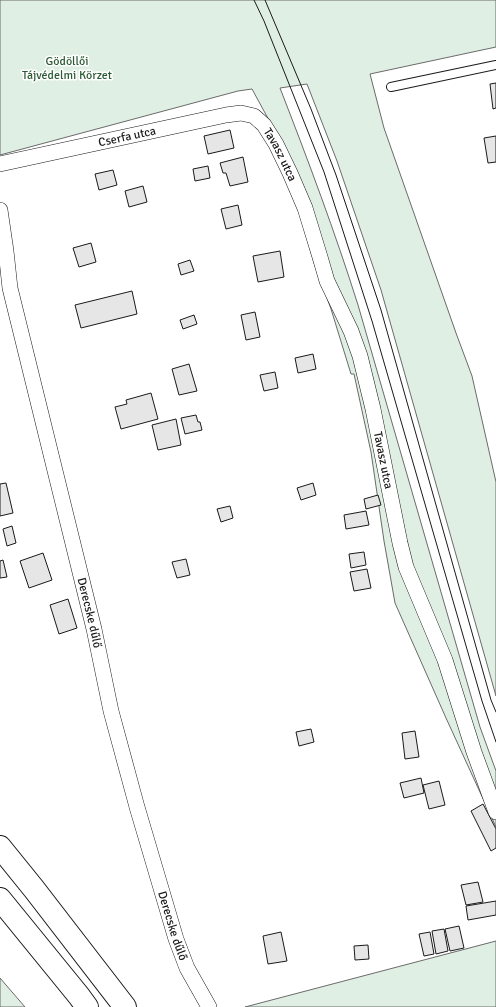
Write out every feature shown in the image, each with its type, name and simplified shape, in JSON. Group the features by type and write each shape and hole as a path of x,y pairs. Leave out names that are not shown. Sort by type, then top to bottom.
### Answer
{"highway":[{"path":"0,847 125,1007"},
{"path":"0,899 87,1007"}],"street":[{"name":"Cserfa utca","path":"0,164 226,115 241,113 254,116"},
{"name":"Tavasz utca","path":"254,116 264,125 276,144 290,172 305,208 327,281 351,331 360,356 373,409 406,567 445,660 474,752 496,812"},
{"name":"Derecske dűlő","path":"0,210 10,288 92,621 113,718 176,939 187,968 209,1007"}],"lane":[{"path":"391,87 496,65"}],"green space":[{"name":"Gödöllői Tájvédelmi Körzet","path":"0,0 496,0 496,47 370,74 384,128 472,376 496,482 496,696 381,290 337,161 307,84 280,88 321,196 358,305 480,727 496,771 496,827 395,603 371,452 354,374 351,374 331,309 314,263 277,135 252,89 238,91 0,155"},
{"path":"496,941 496,1007 245,1007"},
{"path":"0,978 25,1007 0,1007"}],"building":[{"path":"496,83 496,108 493,109 490,84"},
{"path":"230,130 234,148 208,154 204,136"},
{"path":"496,136 496,162 488,163 484,138"},
{"path":"243,157 248,182 230,186 226,173 223,173 220,163"},
{"path":"208,166 210,178 195,181 193,169"},
{"path":"113,170 117,185 99,190 95,174"},
{"path":"143,186 147,202 129,207 125,191"},
{"path":"238,205 242,225 226,229 221,209"},
{"path":"91,243 96,262 79,267 73,248"},
{"path":"280,251 284,277 258,282 253,256"},
{"path":"190,260 194,271 181,275 178,264"},
{"path":"132,291 137,314 81,328 75,305"},
{"path":"255,312 260,337 246,340 241,315"},
{"path":"194,315 197,324 183,329 180,320"},
{"path":"313,354 316,369 298,373 295,358"},
{"path":"189,364 197,391 179,395 172,369"},
{"path":"275,372 278,388 264,391 260,375"},
{"path":"151,393 158,419 121,429 115,407 127,404 126,400"},
{"path":"196,415 202,430 185,434 181,418"},
{"path":"176,419 181,445 158,450 152,425"},
{"path":"6,483 13,513 0,516 0,484"},
{"path":"313,483 316,495 301,500 297,488"},
{"path":"378,495 381,505 366,509 364,499"},
{"path":"230,506 233,518 221,522 217,509"},
{"path":"366,511 369,525 346,529 344,515"},
{"path":"12,526 16,543 7,546 3,529"},
{"path":"364,552 366,565 351,568 349,554"},
{"path":"43,553 52,580 29,588 20,561"},
{"path":"186,559 190,575 177,578 172,562"},
{"path":"3,560 7,577 0,578 0,561"},
{"path":"367,569 371,588 354,591 350,572"},
{"path":"68,599 77,628 59,634 50,605"},
{"path":"311,729 314,742 299,746 296,732"},
{"path":"415,731 419,757 405,759 402,733"},
{"path":"421,778 424,793 404,798 400,783"},
{"path":"439,781 445,805 429,809 423,785"},
{"path":"483,804 496,829 496,848 491,851 471,811"},
{"path":"478,882 483,902 466,905 461,885"},
{"path":"496,901 496,915 468,920 466,906"},
{"path":"459,926 464,948 450,951 445,929"},
{"path":"444,929 448,951 436,954 432,931"},
{"path":"281,932 287,961 268,964 263,936"},
{"path":"430,932 434,954 424,956 419,934"},
{"path":"368,945 369,959 355,960 354,946"}],"tram line":[{"path":"254,0 264,21 324,172 372,321 482,701 496,742"},
{"path":"265,0 311,109 336,175 381,310 491,700 496,712"}]}
